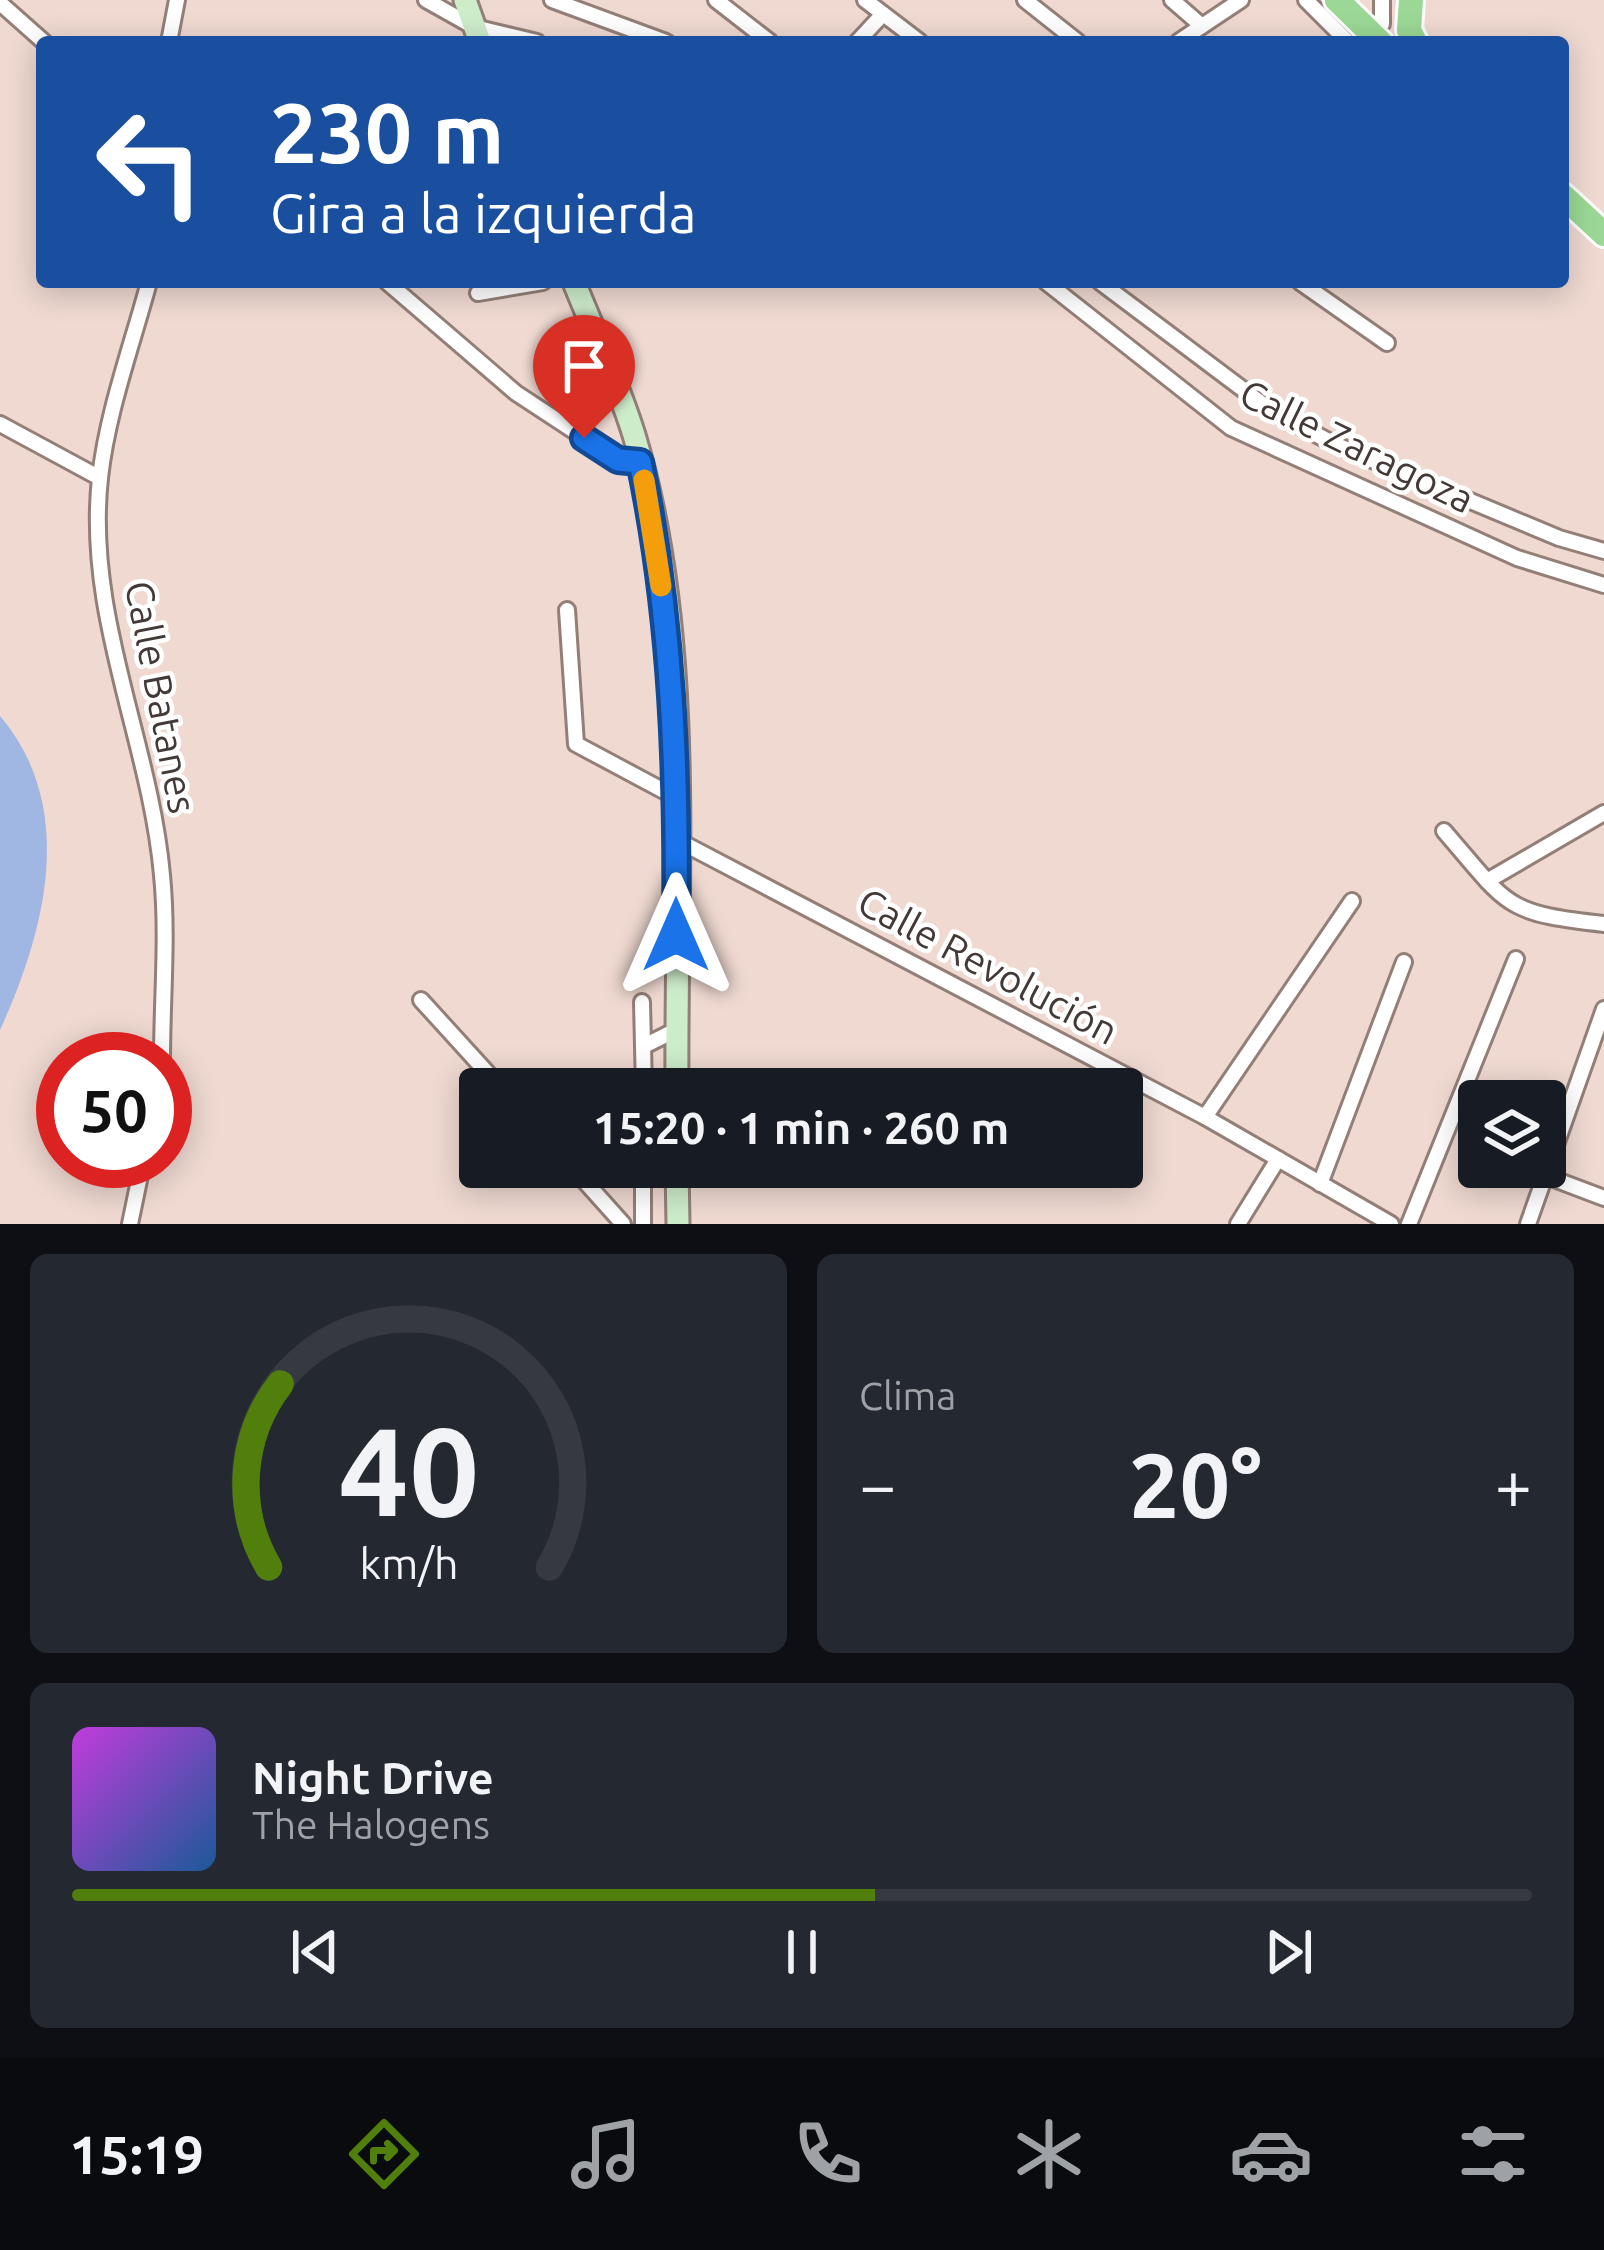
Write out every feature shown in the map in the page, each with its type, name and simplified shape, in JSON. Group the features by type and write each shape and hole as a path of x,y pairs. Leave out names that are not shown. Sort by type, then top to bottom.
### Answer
{"main road":[{"path":"464,0 477,34"},
{"path":"1337,0 1382,27"},
{"path":"1358,0 1382,27"},
{"path":"1411,0 1412,36"},
{"path":"1569,202 1604,234"},
{"path":"1569,222 1604,254"},
{"path":"576,288 640,462 656,533 679,799 677,1068"},
{"path":"677,1188 678,1224"}],"street":[{"path":"170,36 177,0"},
{"path":"426,0 477,34"},
{"path":"551,0 650,36"},
{"path":"716,0 762,36"},
{"path":"865,0 912,36"},
{"path":"1025,0 1070,36"},
{"path":"1172,0 1202,26"},
{"path":"1187,36 1241,0"},
{"path":"1306,0 1342,36"},
{"path":"0,3 37,36"},
{"path":"863,36 883,14"},
{"name":"Calle Batanes","path":"148,288 100,478 103,574 115,668 145,782 162,875 162,1032"},
{"path":"394,288 516,393 618,460 640,462"},
{"path":"478,292 504,288"},
{"name":"Calle Zaragoza","path":"1054,288 1231,428 1517,558 1604,585"},
{"path":"1108,288 1269,409 1334,445 1559,538 1604,551"},
{"path":"1309,288 1387,343"},
{"path":"0,424 100,478"},
{"path":"567,610 576,744 679,799"},
{"path":"1487,881 1604,813"},
{"path":"1444,831 1507,903 1534,916 1604,924"},
{"name":"Calle Revolución","path":"677,840 1205,1117 1391,1224"},
{"path":"1205,1117 1352,901"},
{"path":"1409,1224 1516,959"},
{"path":"1320,1184 1404,962"},
{"path":"421,1000 483,1068"},
{"path":"642,1002 644,1068"},
{"path":"1566,1118 1604,1009"},
{"path":"644,1046 676,1030"},
{"path":"1238,1224 1278,1159"},
{"path":"1566,1184 1604,1198"},
{"path":"130,1224 137,1188"},
{"path":"591,1188 623,1224"},
{"path":"643,1224 644,1188"},
{"path":"1528,1224 1542,1188"}],"water":[{"path":"0,716 24,752 39,790 46,870 30,952 0,1030"}],"slow traffic":[{"path":"644,480 661,586"}],"route":[{"path":"584,438 618,460 640,462 656,533 679,799 676,935"}]}
